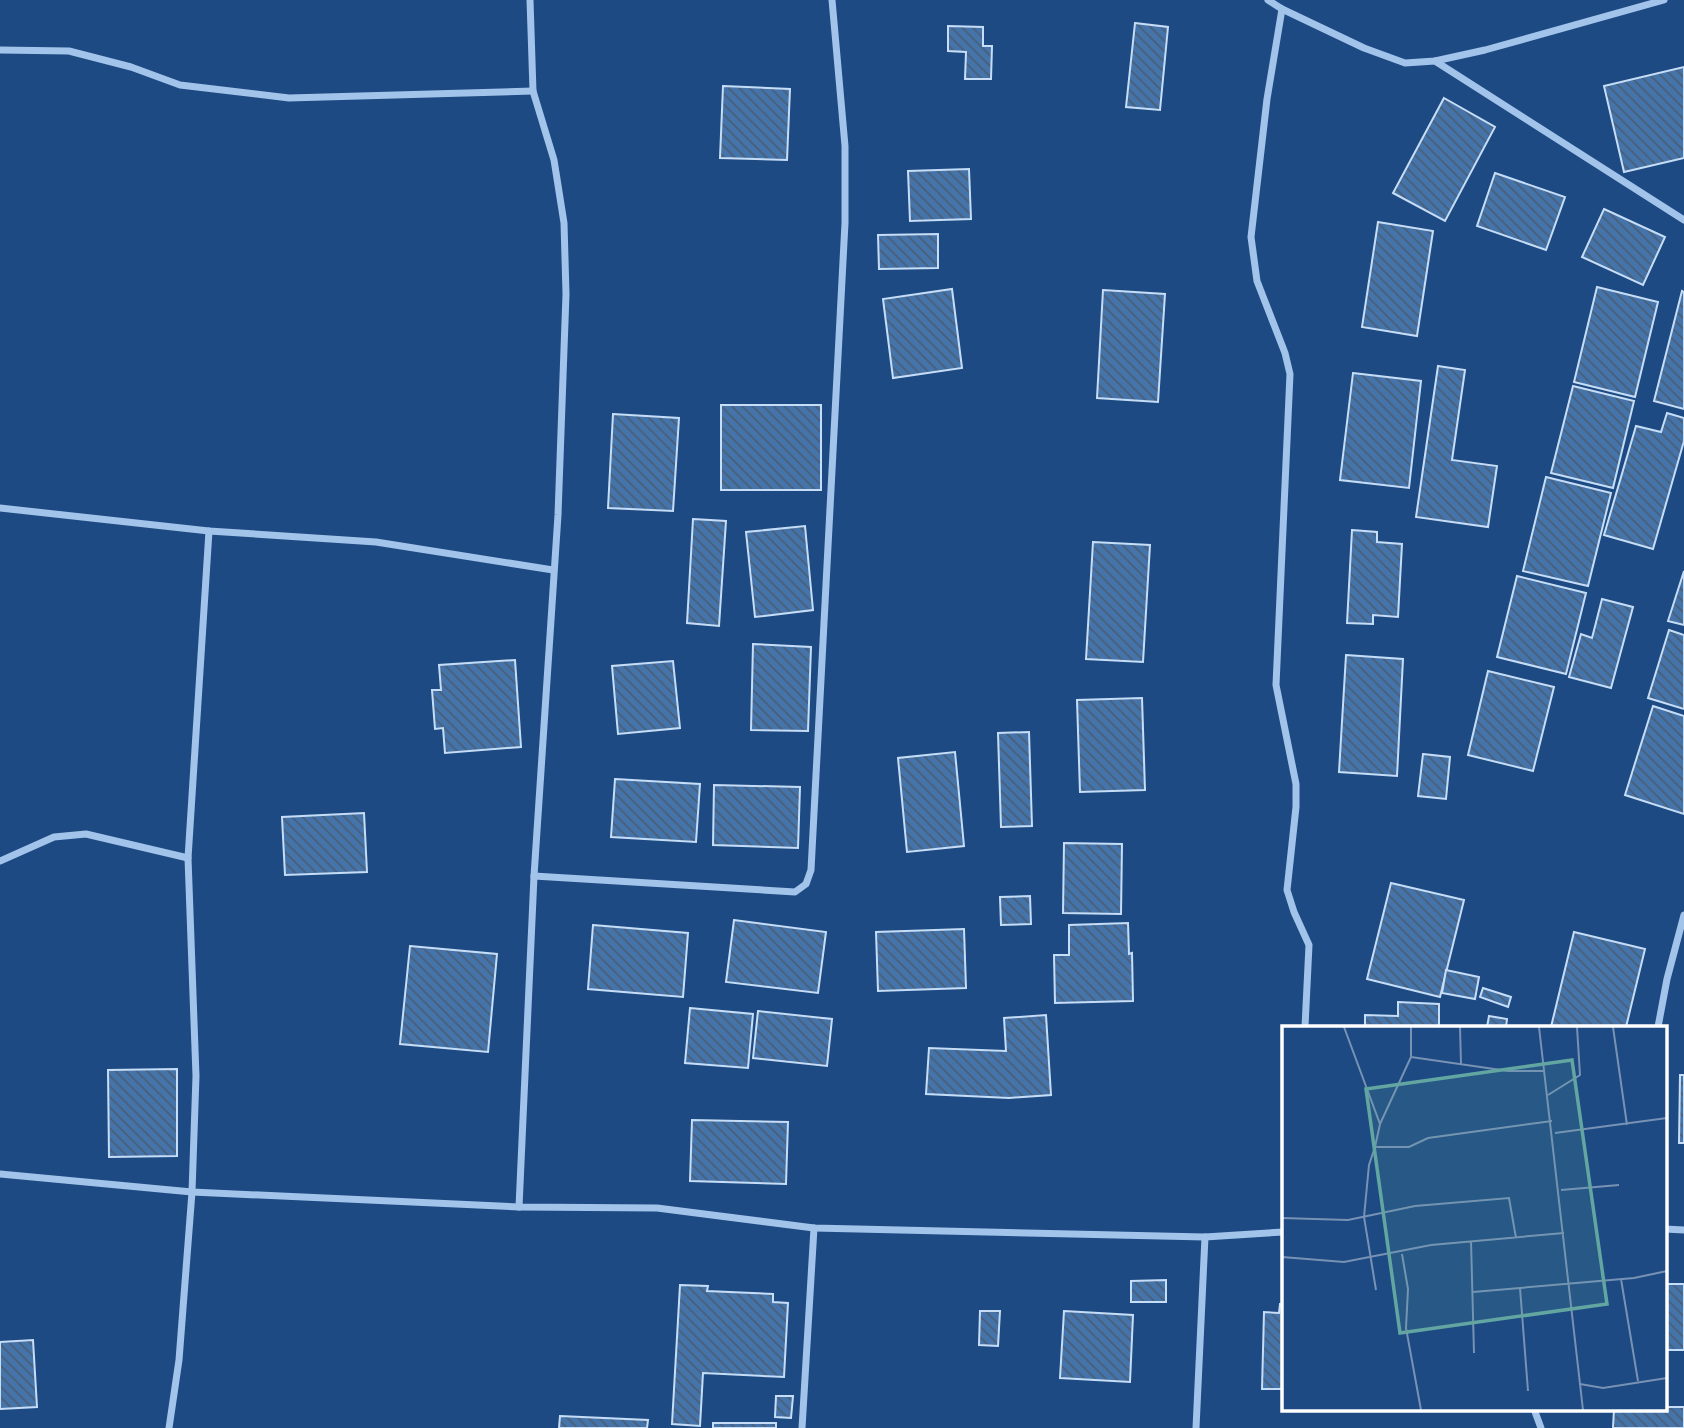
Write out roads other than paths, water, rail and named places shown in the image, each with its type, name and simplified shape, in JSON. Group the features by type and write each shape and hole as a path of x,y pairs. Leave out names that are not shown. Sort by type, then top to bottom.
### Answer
{"street":[{"path":"519,1207 534,876 558,515 566,294 564,223 554,160 533,91 530,0"},
{"path":"534,876 795,892 806,884 811,870 845,223 845,146 832,0"},
{"path":"1268,0 1364,48 1405,63 1435,61 1485,50 1664,0"},
{"path":"1282,9 1266,99 1251,237 1257,281 1285,353 1290,374 1276,685 1296,784 1287,890 1309,945 1305,1026"},
{"path":"0,50 69,51 131,67 180,85 289,98 533,91"},
{"path":"1435,61 1684,220"},
{"path":"0,508 209,531 376,542 553,570"},
{"path":"169,1428 179,1360 192,1192 196,1076 188,858 209,531"},
{"path":"0,861 54,837 86,834 188,858"},
{"path":"1658,1026 1684,915"},
{"path":"0,1174 192,1192 519,1207 657,1208 814,1228 1205,1237 1282,1232"},
{"path":"802,1428 814,1228"},
{"path":"1666,1229 1684,1230"},
{"path":"1196,1428 1205,1237"},
{"path":"1534,1410 1541,1428"}]}
